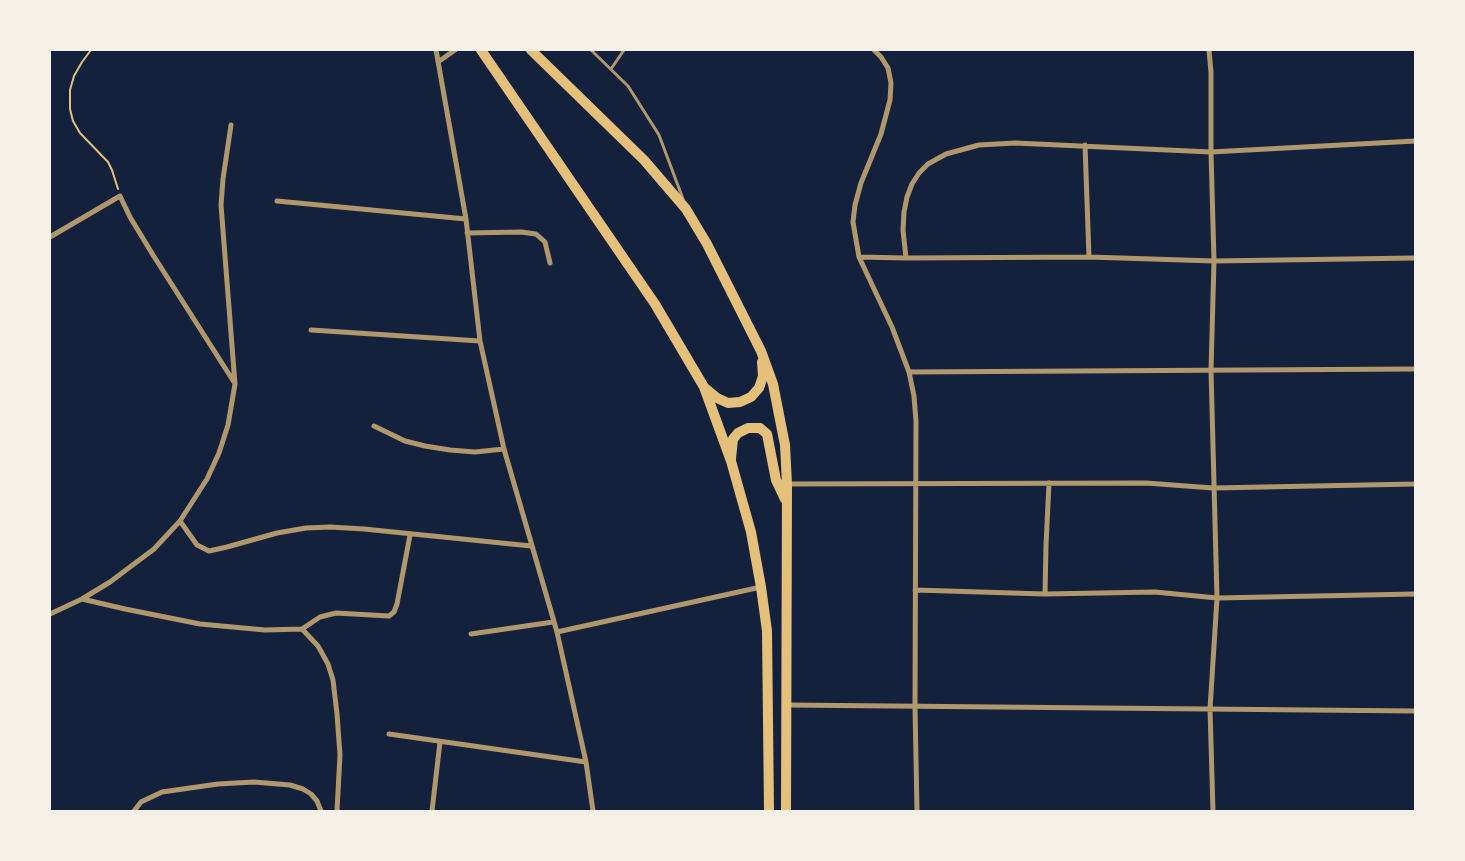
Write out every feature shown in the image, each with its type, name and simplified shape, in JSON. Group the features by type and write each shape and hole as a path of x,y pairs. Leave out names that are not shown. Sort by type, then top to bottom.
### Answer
{"highway":[{"path":"481,50 655,304 704,387 730,461 751,532 761,587 767,631 769,811"},
{"path":"531,50 644,160 686,209 707,244 761,351 773,384 785,445 787,484 786,811"},
{"path":"704,387 717,398 728,403 740,402 751,397 759,388 763,376 761,351"},
{"path":"730,461 733,439 738,433 748,428 760,428 767,434 776,480 787,505"}],"street":[{"path":"436,50 466,220 480,341 504,449 556,632 586,762 593,811"},
{"path":"438,62 455,50"},
{"path":"874,50 888,68 891,83 887,115 855,205 853,222 859,257 892,327 909,372 916,421 915,707 917,811"},
{"path":"1209,50 1214,260 1211,370 1217,598 1210,709 1213,811"},
{"path":"50,614 82,599 135,564 154,548 180,521 207,479 219,453 228,425 235,384 221,205 231,125"},
{"path":"906,258 904,230 907,197 919,173 928,164 946,154 979,145 1014,143 1085,145 1211,152 1415,141"},
{"path":"1085,145 1089,257"},
{"path":"50,237 120,196 153,256 235,384"},
{"path":"277,202 466,220"},
{"path":"467,234 521,232 536,234 545,242 550,263"},
{"path":"859,257 1089,257 1214,260 1415,258"},
{"path":"311,330 480,341"},
{"path":"909,372 1415,369"},
{"path":"374,426 405,441 425,446 475,452 504,449"},
{"path":"1045,594 1049,483"},
{"path":"787,484 1146,483 1213,488 1415,484"},
{"path":"180,521 197,545 209,551 227,548 277,533 306,528 364,529 531,546"},
{"path":"82,599 200,624 265,630 302,629 320,617 329,614 347,613 384,616 391,614 397,604 410,535"},
{"path":"556,632 761,587"},
{"path":"916,590 1045,594 1155,592 1217,598 1415,594"},
{"path":"471,634 553,622"},
{"path":"302,629 318,646 328,664 332,680 340,755 337,811"},
{"path":"787,705 1415,711"},
{"path":"389,734 586,762"},
{"path":"432,811 440,742"},
{"path":"134,811 141,802 162,792 218,784 254,782 290,785 303,789 317,800 321,811"}],"lane":[{"path":"591,50 628,86 660,134 686,209"},
{"path":"611,69 624,50"}],"path":[{"path":"91,50 74,76 70,90 70,109 73,121 85,138 108,162 120,196"}]}
